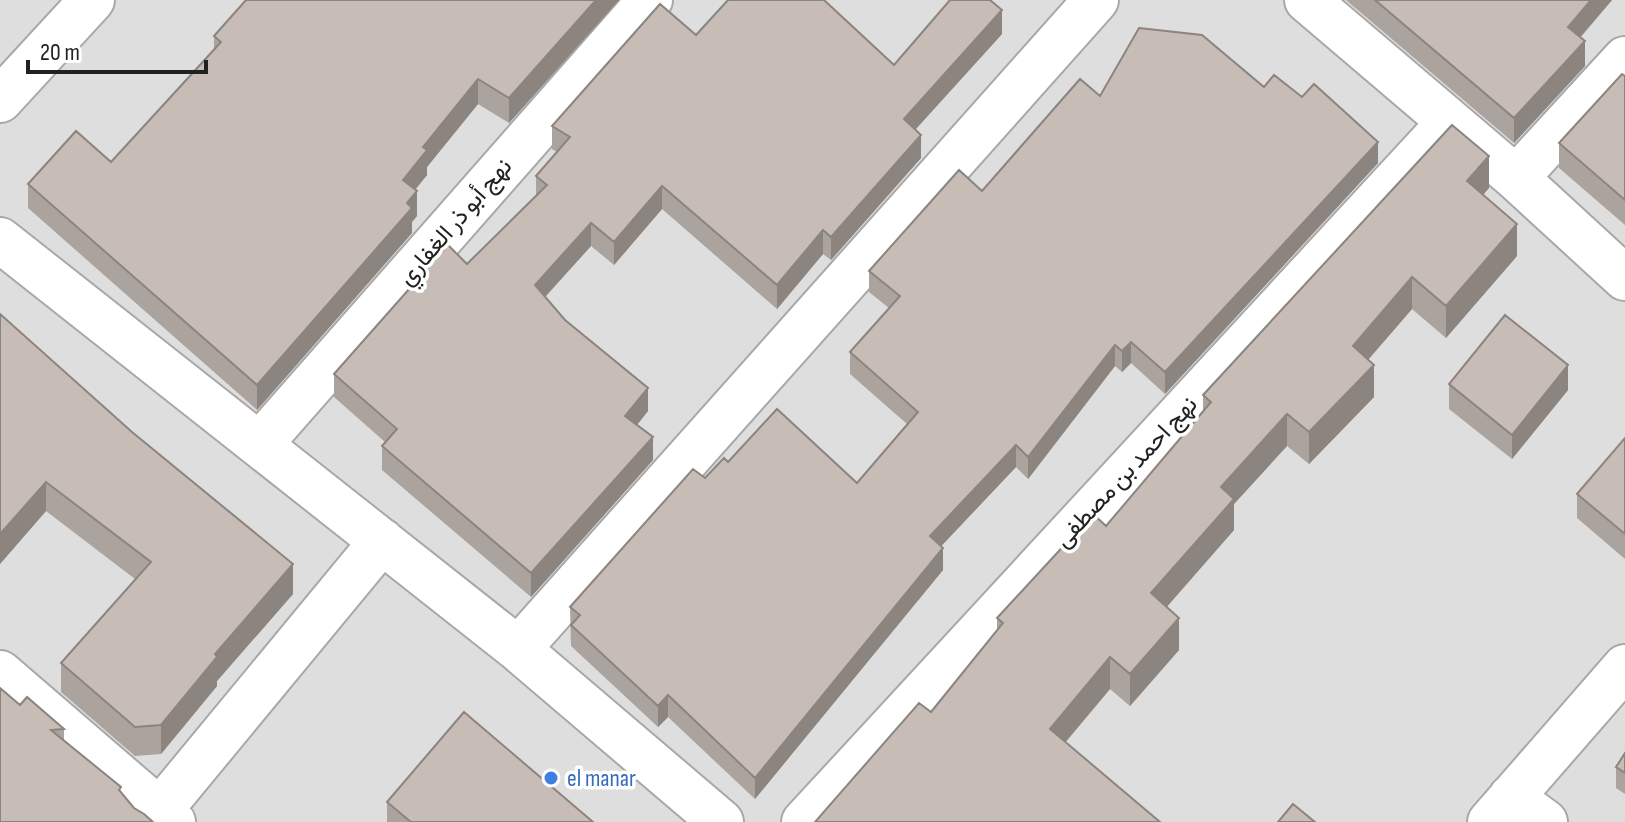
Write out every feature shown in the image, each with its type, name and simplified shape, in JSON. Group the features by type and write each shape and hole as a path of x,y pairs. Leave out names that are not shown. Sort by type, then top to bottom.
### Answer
{"street":[{"path":"0,100 92,0"},
{"name":"نهج أبو ذر الغفاري","path":"260,444 650,0"},
{"path":"518,649 1096,0"},
{"path":"1307,0 1516,178 1625,278"},
{"path":"1516,178 1625,59"},
{"name":"نهج احمد بن مصطفى","path":"804,822 1449,123"},
{"path":"0,240 518,649 721,822"},
{"path":"0,673 161,818 382,541"},
{"path":"1545,822 1500,810 1625,667"}],"shaded area":[{"path":"0,0 1625,0 1625,822 0,822"}],"building":[{"path":"246,0 596,0 509,98 478,79 423,147 427,150 403,180 417,191 407,203 412,208 257,385 28,184 76,131 111,162 221,42 214,36"},
{"path":"728,0 824,0 894,65 950,0 990,0 1002,10 904,119 921,135 831,237 823,230 777,285 662,186 614,242 591,223 535,285 565,320 648,388 625,416 653,437 531,573 382,446 397,429 334,374 448,245 467,264 547,185 536,176 570,137 552,126 660,4 696,35"},
{"path":"1375,0 1591,0 1568,27 1585,41 1514,118"},
{"path":"1139,28 1202,35 1264,87 1274,75 1302,97 1314,84 1378,142 1165,372 1131,342 1122,351 1115,345 1028,457 1016,445 930,536 943,548 755,778 668,695 658,706 571,625 580,615 570,607 693,469 705,478 724,458 728,462 777,409 857,483 918,412 850,352 900,296 869,271 959,170 982,191 1080,79 1100,96"},
{"path":"1622,74 1625,76 1625,200 1559,143"},
{"path":"1452,125 1489,156 1467,181 1517,224 1446,306 1412,277 1353,346 1374,365 1309,432 1287,414 1221,487 1234,499 1151,593 1179,618 1130,674 1110,657 1050,729 1160,822 815,822 919,703 931,712 1003,623 997,618 1093,514 1106,526 1211,402 1203,395"},
{"path":"0,314 132,432 293,564 215,654 217,657 161,725 135,727 61,663 151,562 46,482 0,534"},
{"path":"1505,315 1568,365 1512,435 1449,384"},
{"path":"1625,438 1625,534 1577,494"},
{"path":"0,688 20,705 27,697 64,729 51,730 121,787 119,790 134,808 153,822 0,822"},
{"path":"464,712 593,822 411,822 387,802"},
{"path":"1625,753 1625,773 1616,767"},
{"path":"1293,804 1315,822 1278,822"}],"place":[{"name":"el manar","path":"551,778"}]}
